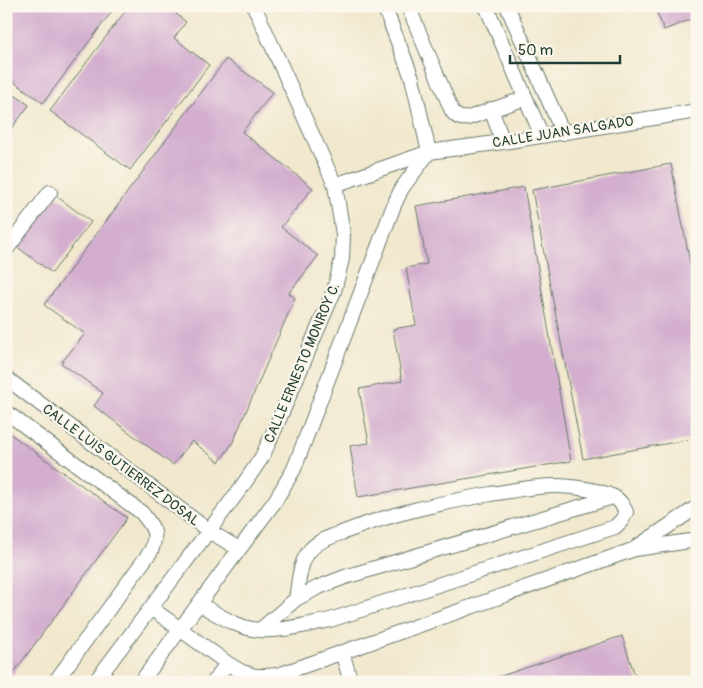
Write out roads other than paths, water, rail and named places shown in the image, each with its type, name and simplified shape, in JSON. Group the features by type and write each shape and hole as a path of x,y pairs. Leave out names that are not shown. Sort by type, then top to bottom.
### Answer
{"street":[{"name":"CALLE ERNESTO MONROY C.","path":"96,682 262,457 334,291 342,259 343,234 335,185 254,6"},
{"path":"384,6 412,78 429,152"},
{"path":"408,6 452,112 456,116 462,119 526,98"},
{"path":"486,6 542,136"},
{"path":"507,6 563,133"},
{"path":"491,109 503,142"},
{"name":"CALLE JUAN SALGADO","path":"335,185 429,152 697,111"},
{"name":"CALLE ERNESTO MONROY C.","path":"141,682 275,501 294,469 394,205 402,188 429,152"},
{"path":"6,250 50,192"},
{"name":"CALLE LUIS GUTIERREZ DOSAL","path":"6,378 209,531 239,549"},
{"path":"6,412 142,513 152,526 156,539 151,551 55,682"},
{"path":"199,604 235,624 260,630 295,627 330,620 615,527 622,520 626,512 622,503 614,497 579,487 537,486 441,502 364,524 327,538 312,547 306,556 301,570 296,599"},
{"path":"260,630 296,599 319,587 345,577 614,497"},
{"path":"635,549 697,508"},
{"path":"151,608 227,664 242,672 255,676 278,675 635,549 697,540"},
{"path":"342,652 351,682"},
{"path":"214,682 227,664"}]}
